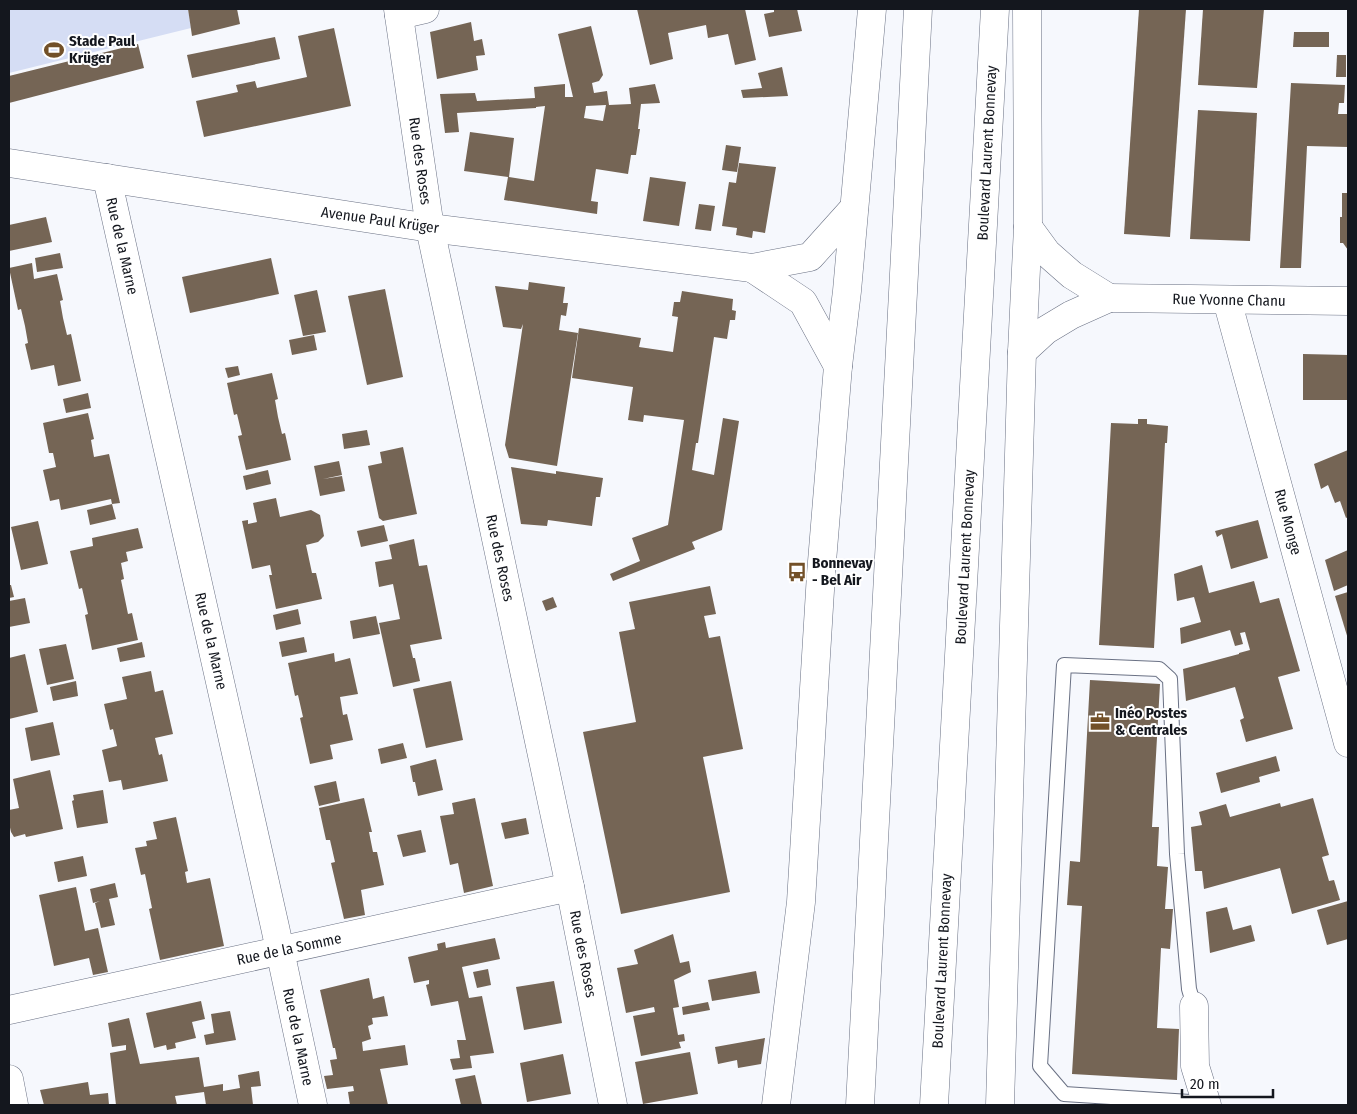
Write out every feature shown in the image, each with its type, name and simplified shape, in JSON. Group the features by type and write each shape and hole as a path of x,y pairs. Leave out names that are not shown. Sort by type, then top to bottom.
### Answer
{"main road":[{"path":"398,12 425,9"},
{"path":"776,1105 801,902 821,574 838,366 847,291 872,9"},
{"path":"860,1105 918,9"},
{"name":"Boulevard Laurent Bonnevay","path":"934,1105 995,9"},
{"path":"1000,1105 1022,352 1028,227 1027,9"},
{"name":"Rue des Roses","path":"398,12 430,228 570,887 613,1105"},
{"name":"Avenue Paul Krüger","path":"9,163 430,228 752,268"},
{"name":"Rue de la Marne","path":"107,178 313,1105"},
{"path":"752,268 810,257 854,208"},
{"path":"1028,227 1047,253 1072,275 1109,298"},
{"path":"752,268 803,302 838,366"},
{"path":"1022,352 1046,330 1071,315 1109,298"},
{"name":"Rue Yvonne Chanu","path":"1109,298 1348,301"},
{"name":"Rue Monge","path":"1227,300 1348,743"},
{"name":"Rue de la Somme","path":"9,1010 570,887"},
{"path":"1194,1006 1194,1066 1207,1104"},
{"path":"9,1079 14,1105"}],"lane":[{"path":"1194,1006 1189,989 1177,854 1170,680 1160,669 1064,665 1040,1066 1064,1094 1073,1100 1207,1104"}],"shaded area":[{"name":"Stade Paul Krüger","path":"9,9 188,9 191,28 9,73"}],"building":[{"path":"188,9 237,9 240,24 192,36"},
{"path":"637,9 745,9 756,60 735,65 728,34 708,38 706,25 668,33 673,59 650,65"},
{"path":"774,9 797,9 802,31 769,37 764,14 774,12"},
{"path":"1139,9 1186,9 1170,237 1124,234"},
{"path":"1203,9 1264,9 1257,88 1198,85"},
{"path":"471,22 474,41 482,39 485,55 476,56 478,70 437,79 430,32"},
{"path":"591,26 603,75 599,81 592,83 594,93 607,91 609,105 631,104 629,88 655,84 660,103 641,104 636,155 631,155 628,174 596,169 591,201 598,202 597,214 504,200 508,177 464,171 470,132 514,138 509,177 534,181 545,106 457,113 459,132 445,133 440,94 475,93 477,101 535,98 534,87 565,84 565,97 573,97 558,34","holes":["606,105 603,121 584,118 586,106"]},
{"path":"334,28 351,106 204,137 196,101 238,92 236,85 255,81 257,88 307,77 298,36"},
{"path":"1294,32 1329,32 1329,47 1293,47"},
{"path":"275,37 280,59 192,78 187,55"},
{"path":"138,44 144,68 9,103 9,76"},
{"path":"1337,55 1346,55 1346,77 1336,77"},
{"path":"782,67 788,96 743,98 741,90 762,88 758,73"},
{"path":"1291,83 1345,85 1344,103 1339,103 1338,114 1348,114 1348,147 1307,146 1301,268 1280,268"},
{"path":"1198,110 1257,113 1250,241 1190,239"},
{"path":"726,145 741,147 737,172 722,170"},
{"path":"739,163 776,167 765,233 753,231 752,238 736,235 737,228 722,226 729,182 736,183"},
{"path":"650,177 686,182 679,226 643,221"},
{"path":"1342,193 1348,193 1348,250 1343,243 1340,243"},
{"path":"699,204 715,206 711,231 695,229"},
{"path":"46,217 52,242 9,251 9,225"},
{"path":"60,253 63,268 37,272 35,258"},
{"path":"271,258 279,294 190,313 182,277"},
{"path":"32,263 34,279 57,274 63,300 60,301 63,318 67,335 71,334 81,381 58,386 54,365 31,370 25,344 28,343 25,326 21,309 18,310 9,268"},
{"path":"529,282 565,287 563,303 568,303 566,316 561,315 559,330 578,333 557,466 509,458 505,445 523,324 521,329 503,327 495,286 528,290"},
{"path":"385,289 403,377 367,385 348,296"},
{"path":"317,290 326,332 303,336 294,295"},
{"path":"682,291 733,299 732,310 736,311 735,320 730,320 727,339 714,337 698,443 696,443 692,470 714,475 723,418 739,421 722,530 692,542 695,549 613,581 610,574 640,561 632,538 668,525 684,420 644,415 643,422 628,420 633,387 572,378 579,328 641,338 639,347 673,352 678,317 672,316 674,302 680,302"},
{"path":"314,335 317,350 292,355 289,340"},
{"path":"1303,354 1348,355 1348,400 1303,400"},
{"path":"238,366 240,375 228,378 225,368"},
{"path":"272,373 278,399 275,400 278,417 282,434 285,433 291,460 246,470 238,436 242,435 237,414 234,415 227,383"},
{"path":"88,393 91,408 66,413 63,399"},
{"path":"88,413 94,439 91,440 94,457 109,454 120,503 112,504 111,499 61,510 59,499 50,501 43,470 56,467 53,453 49,453 43,423"},
{"path":"1138,419 1147,419 1147,424 1168,426 1167,443 1165,443 1154,648 1099,645 1111,423 1138,424"},
{"path":"367,430 370,445 344,449 342,434"},
{"path":"403,447 417,514 383,521 379,518 368,466 382,463 380,452"},
{"path":"1348,450 1348,517 1346,518 1340,501 1335,503 1328,485 1321,489 1314,464"},
{"path":"339,461 342,475 323,479 342,476 345,491 320,496 314,466"},
{"path":"511,467 556,474 556,471 603,478 600,497 596,497 592,526 548,520 547,526 521,524"},
{"path":"268,470 271,484 246,490 243,476"},
{"path":"276,498 280,517 311,510 320,515 324,536 318,542 306,545 312,573 316,573 322,599 276,609 269,575 272,575 270,565 252,569 242,521 248,520 248,524 257,522 253,503"},
{"path":"112,504 116,519 90,525 87,510"},
{"path":"1258,520 1268,558 1231,569 1222,534 1217,537 1215,531"},
{"path":"38,521 48,564 21,570 11,527"},
{"path":"384,525 388,541 361,547 357,531"},
{"path":"138,528 143,548 126,552 128,561 121,563 124,579 121,580 128,614 132,613 138,640 92,650 85,615 88,614 82,588 79,589 70,551 93,546 92,538"},
{"path":"414,539 419,566 427,565 442,639 410,645 420,681 393,687 379,623 400,619 393,584 379,587 375,562 392,559 389,545"},
{"path":"1348,550 1348,585 1334,591 1325,560"},
{"path":"1202,565 1209,593 1254,581 1260,603 1279,598 1300,671 1278,677 1293,729 1246,742 1240,720 1244,718 1235,687 1186,701 1183,669 1250,650 1245,632 1240,633 1243,644 1235,646 1230,630 1181,644 1180,628 1201,622 1194,597 1177,601 1174,574"},
{"path":"9,585 11,585 14,597 9,598"},
{"path":"710,586 716,614 704,616 709,638 720,636 743,749 703,757 730,892 621,914 583,732 636,722 619,632 635,629 629,602"},
{"path":"1348,592 1348,639 1335,596"},
{"path":"553,597 557,607 546,611 542,601"},
{"path":"25,598 30,623 9,627 9,601"},
{"path":"298,609 301,624 276,630 273,615"},
{"path":"376,616 380,634 353,639 350,621"},
{"path":"304,637 307,652 282,657 279,642"},
{"path":"142,642 145,657 120,662 117,648"},
{"path":"66,644 74,679 47,685 39,649"},
{"path":"334,653 335,662 350,658 358,694 340,697 343,715 347,714 353,740 330,745 333,759 310,764 300,718 303,717 298,695 295,696 288,663"},
{"path":"25,654 38,712 9,719 9,658"},
{"path":"151,671 155,692 163,690 173,734 155,738 159,755 162,754 168,781 123,790 121,780 109,782 102,750 117,746 113,729 110,730 104,704 127,699 122,677"},
{"path":"1090,680 1160,684 1152,827 1159,827 1157,866 1168,867 1165,909 1173,909 1170,949 1161,948 1157,1028 1179,1029 1177,1080 1072,1074 1082,906 1067,905 1070,861 1080,862"},
{"path":"76,681 78,696 53,701 50,687"},
{"path":"451,681 463,740 426,748 413,689"},
{"path":"53,722 60,755 31,761 25,728"},
{"path":"403,743 407,758 381,764 378,749"},
{"path":"1276,756 1280,771 1259,777 1260,782 1221,793 1216,773"},
{"path":"436,759 443,790 418,796 410,766"},
{"path":"50,770 63,829 26,837 25,834 14,837 9,823 9,810 19,808 13,779"},
{"path":"336,781 340,801 319,806 314,786"},
{"path":"103,790 108,823 77,828 72,801 74,800 73,795"},
{"path":"364,798 372,832 369,832 373,852 377,852 384,885 361,890 365,915 344,919 331,863 335,862 330,840 326,840 319,808"},
{"path":"475,798 493,886 464,893 458,863 450,865 440,816 454,814 452,803"},
{"path":"1313,798 1329,855 1322,857 1329,881 1334,880 1340,900 1292,914 1280,868 1204,889 1202,871 1195,871 1191,827 1202,825 1199,812 1226,804 1230,817 1280,803 1281,807"},
{"path":"176,817 188,871 185,872 187,883 210,878 224,946 160,960 149,909 152,908 145,874 141,875 135,848 147,846 146,841 157,839 153,822"},
{"path":"526,818 529,834 505,839 501,823"},
{"path":"421,830 426,852 403,857 397,835"},
{"path":"83,856 87,876 58,882 54,862"},
{"path":"115,883 118,897 109,899 115,925 101,928 95,903 100,901 93,903 90,889"},
{"path":"76,887 85,931 98,928 108,972 93,975 89,958 54,966 39,895"},
{"path":"1348,901 1348,939 1327,945 1317,910"},
{"path":"1227,907 1233,930 1251,925 1255,941 1210,953 1206,912"},
{"path":"673,934 680,963 689,961 691,972 674,980 679,1007 673,1008 678,1035 684,1034 685,1041 679,1042 681,1048 641,1056 633,1016 655,1012 654,1007 626,1013 617,968 638,964 634,950"},
{"path":"495,938 500,959 462,967 469,998 482,996 494,1053 470,1056 472,1068 453,1070 450,1059 460,1058 457,1040 466,1040 458,1001 431,1006 426,985 429,984 429,980 414,983 408,957 438,950 437,944 445,942 446,948"},
{"path":"488,969 491,985 477,988 473,972"},
{"path":"756,971 760,993 712,1001 708,980"},
{"path":"369,978 373,999 384,996 388,1016 372,1018 373,1024 368,1026 371,1039 362,1042 363,1051 405,1045 408,1065 380,1069 388,1105 350,1105 348,1092 354,1091 353,1086 327,1089 324,1076 333,1075 330,1060 337,1059 320,990"},
{"path":"554,981 562,1023 524,1030 516,987"},
{"path":"201,1001 205,1019 192,1022 196,1038 175,1043 176,1048 167,1050 166,1045 154,1048 146,1013"},
{"path":"708,1002 710,1010 683,1015 682,1007"},
{"path":"230,1011 236,1040 206,1045 204,1035 214,1033 211,1014"},
{"path":"129,1018 140,1064 199,1057 204,1087 223,1084 223,1091 240,1088 238,1075 259,1071 261,1086 251,1087 253,1105 206,1105 204,1092 175,1096 177,1105 116,1105 110,1053 126,1050 126,1045 112,1047 108,1023"},
{"path":"765,1038 761,1064 738,1068 737,1060 718,1064 715,1047"},
{"path":"690,1052 698,1094 643,1104 635,1062"},
{"path":"563,1054 571,1094 527,1102 520,1063"},
{"path":"475,1075 482,1105 461,1105 455,1079"},
{"path":"88,1082 90,1095 108,1093 109,1105 44,1105 40,1090"}],"place":[{"name":"Stade Paul Krüger","path":"54,50"},
{"name":"Bonnevay - Bel Air","path":"797,572"},
{"name":"Inéo Postes & Centrales","path":"1100,722"}]}
